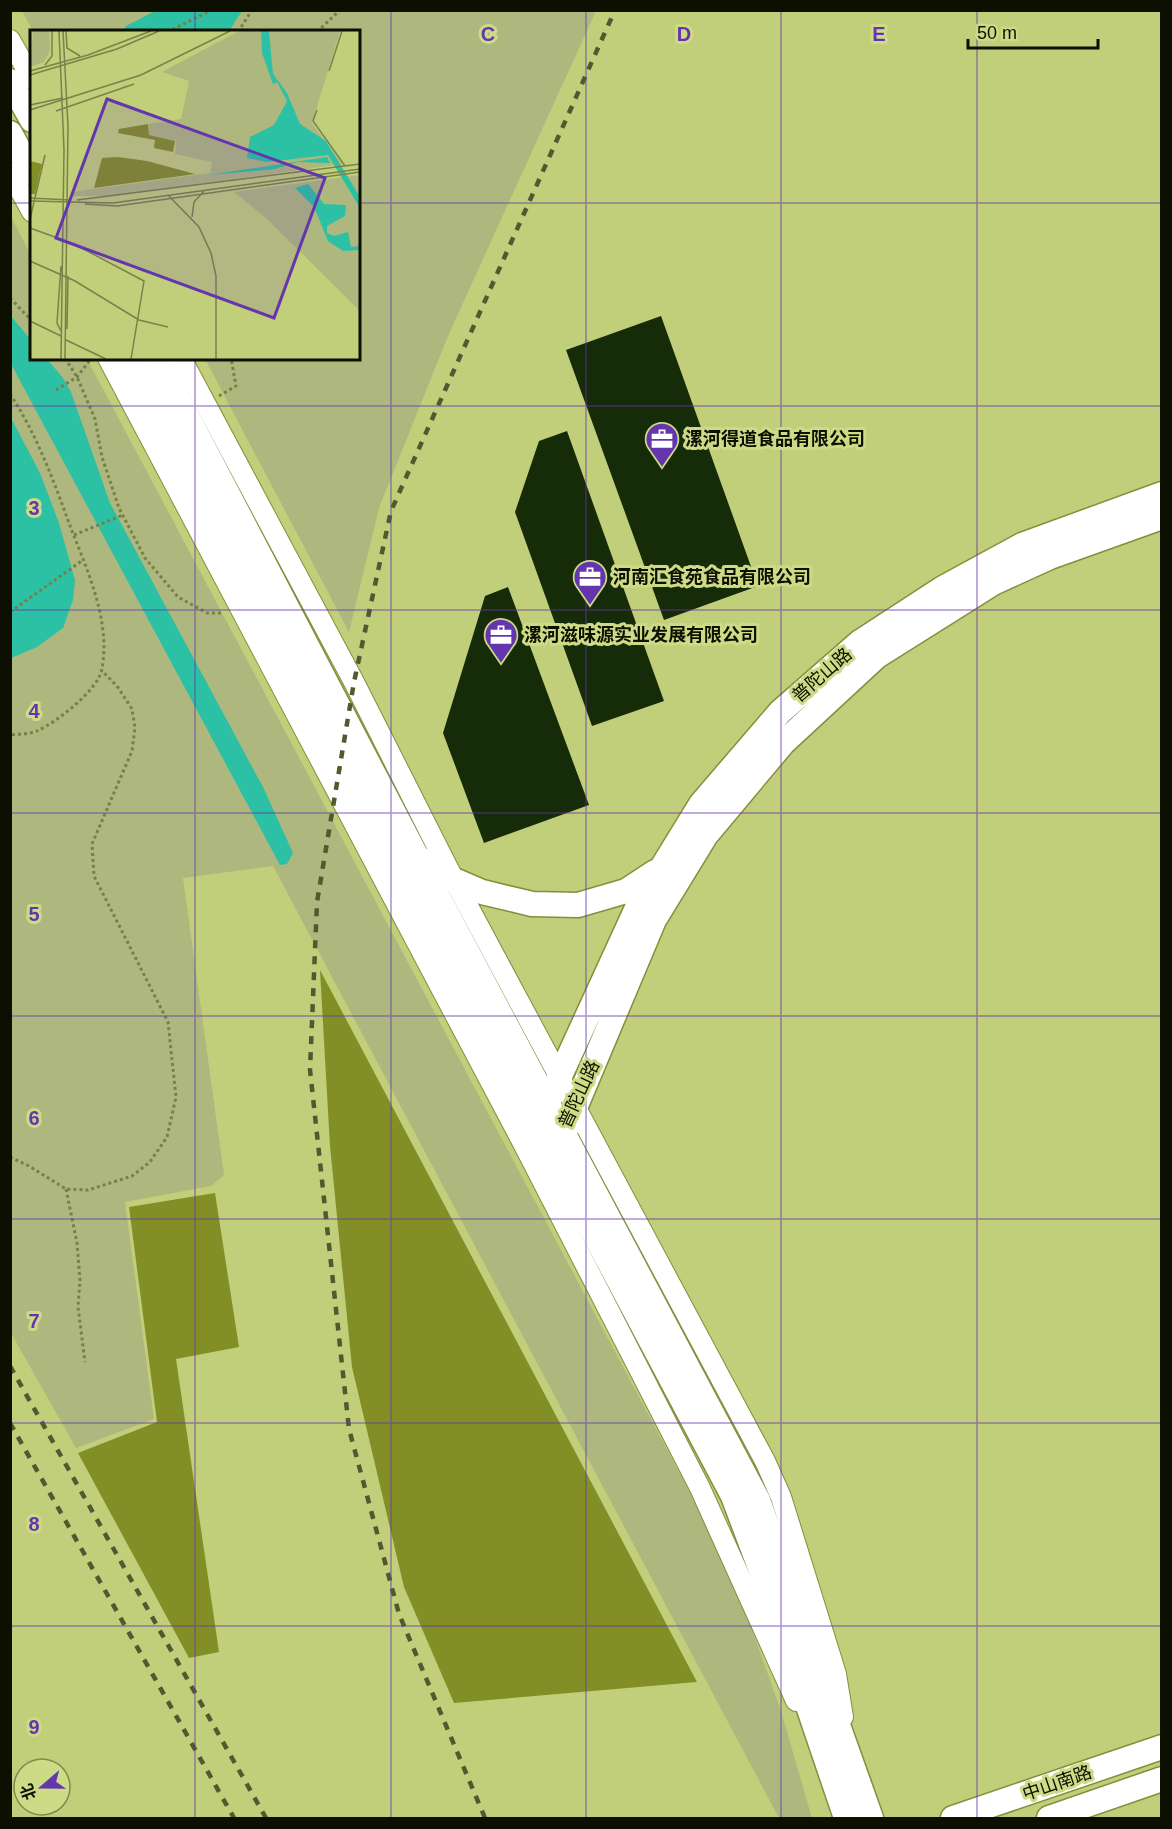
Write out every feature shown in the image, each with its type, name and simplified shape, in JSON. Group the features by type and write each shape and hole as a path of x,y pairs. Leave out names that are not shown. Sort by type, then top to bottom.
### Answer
{"main road":[{"path":"10,81 30,116"},
{"path":"10,133 30,169"},
{"path":"131,360 734,1496 771,1597 842,1775 871,1818"},
{"path":"158,360 417,857 548,1102"},
{"name":"普陀山路","path":"544,1139 548,1102 637,908 701,804 780,712 860,642 943,588 1022,545 1161,494"},
{"name":"普陀山路","path":"544,1139 576,1106 654,920 706,835 783,743 877,656 993,583 1050,557 1161,517"},
{"path":"417,857 454,880 482,892 532,904 578,905 626,891 662,867"},
{"name":"中山南路","path":"953,1818 1161,1747"},
{"path":"842,1775 846,1818"},
{"name":"中山南路","path":"1049,1818 1161,1779"}],"street":[{"path":"10,40 30,75"},
{"path":"10,172 30,208"},
{"path":"109,360 242,612 544,1139"},
{"path":"182,360 348,672 454,880 765,1461 781,1497 836,1674 842,1775"}],"path":[{"path":"171,30 212,10"},
{"path":"239,30 252,10"},
{"path":"319,30 340,10"},
{"path":"10,298 30,319"},
{"path":"66,360 77,377 95,419 102,457 121,516 145,558 178,597 207,613 242,612"},
{"path":"56,390 77,377 89,360"},
{"path":"205,404 236,386 231,360"},
{"path":"10,394 50,472 96,597 103,634 102,671 94,685 63,715 36,731 10,735"},
{"path":"74,535 121,516"},
{"path":"10,612 83,560"},
{"path":"10,1157 66,1189 88,1190 132,1176 150,1162 167,1137 176,1097 168,1023 94,876 92,844 132,751 135,728 132,709 117,686 102,671"},
{"path":"66,1189 77,1243 80,1280 78,1307 85,1362"}],"green space":[{"path":"22,11 596,11 448,336 379,508 349,632 206,360 360,360 360,30 32,30"},
{"path":"10,215 30,253 30,360 88,360 696,1504 750,1624 781,1711 812,1818 779,1818 273,866 183,878 224,1175 211,1186 125,1202 154,1419 76,1448 11,1333"},
{"path":"320,970 697,1682 454,1703 404,1587 352,1367 330,1146"},
{"path":"215,1193 239,1347 176,1359 219,1652 189,1658 78,1453 157,1422 129,1207"}],"water":[{"path":"157,10 242,10 230,30 124,30 126,26"},
{"path":"10,315 30,339 30,360 48,360 71,392 110,503 264,789 293,853 287,864 280,865 11,364"},
{"path":"10,416 40,473 59,523 75,580 73,600 63,628 37,647 11,658"}],"building":[{"name":"漯河得道食品有限公司","path":"661,316 758,586 664,620 566,350"},
{"name":"河南汇食苑食品有限公司","path":"567,431 664,701 592,726 515,512 539,441"},
{"name":"漯河滋味源实业发展有限公司","path":"508,587 589,805 484,843 443,733 485,596"}],"railway":[{"path":"485,1818 399,1614 349,1429 310,1070 317,902 354,682 391,511 615,10"},
{"path":"10,1366 266,1818"},
{"path":"10,1423 234,1818"}],"place":[{"name":"漯河得道食品有限公司","path":"662,468"},
{"name":"河南汇食苑食品有限公司","path":"590,606"},
{"name":"漯河滋味源实业发展有限公司","path":"501,664"}]}
